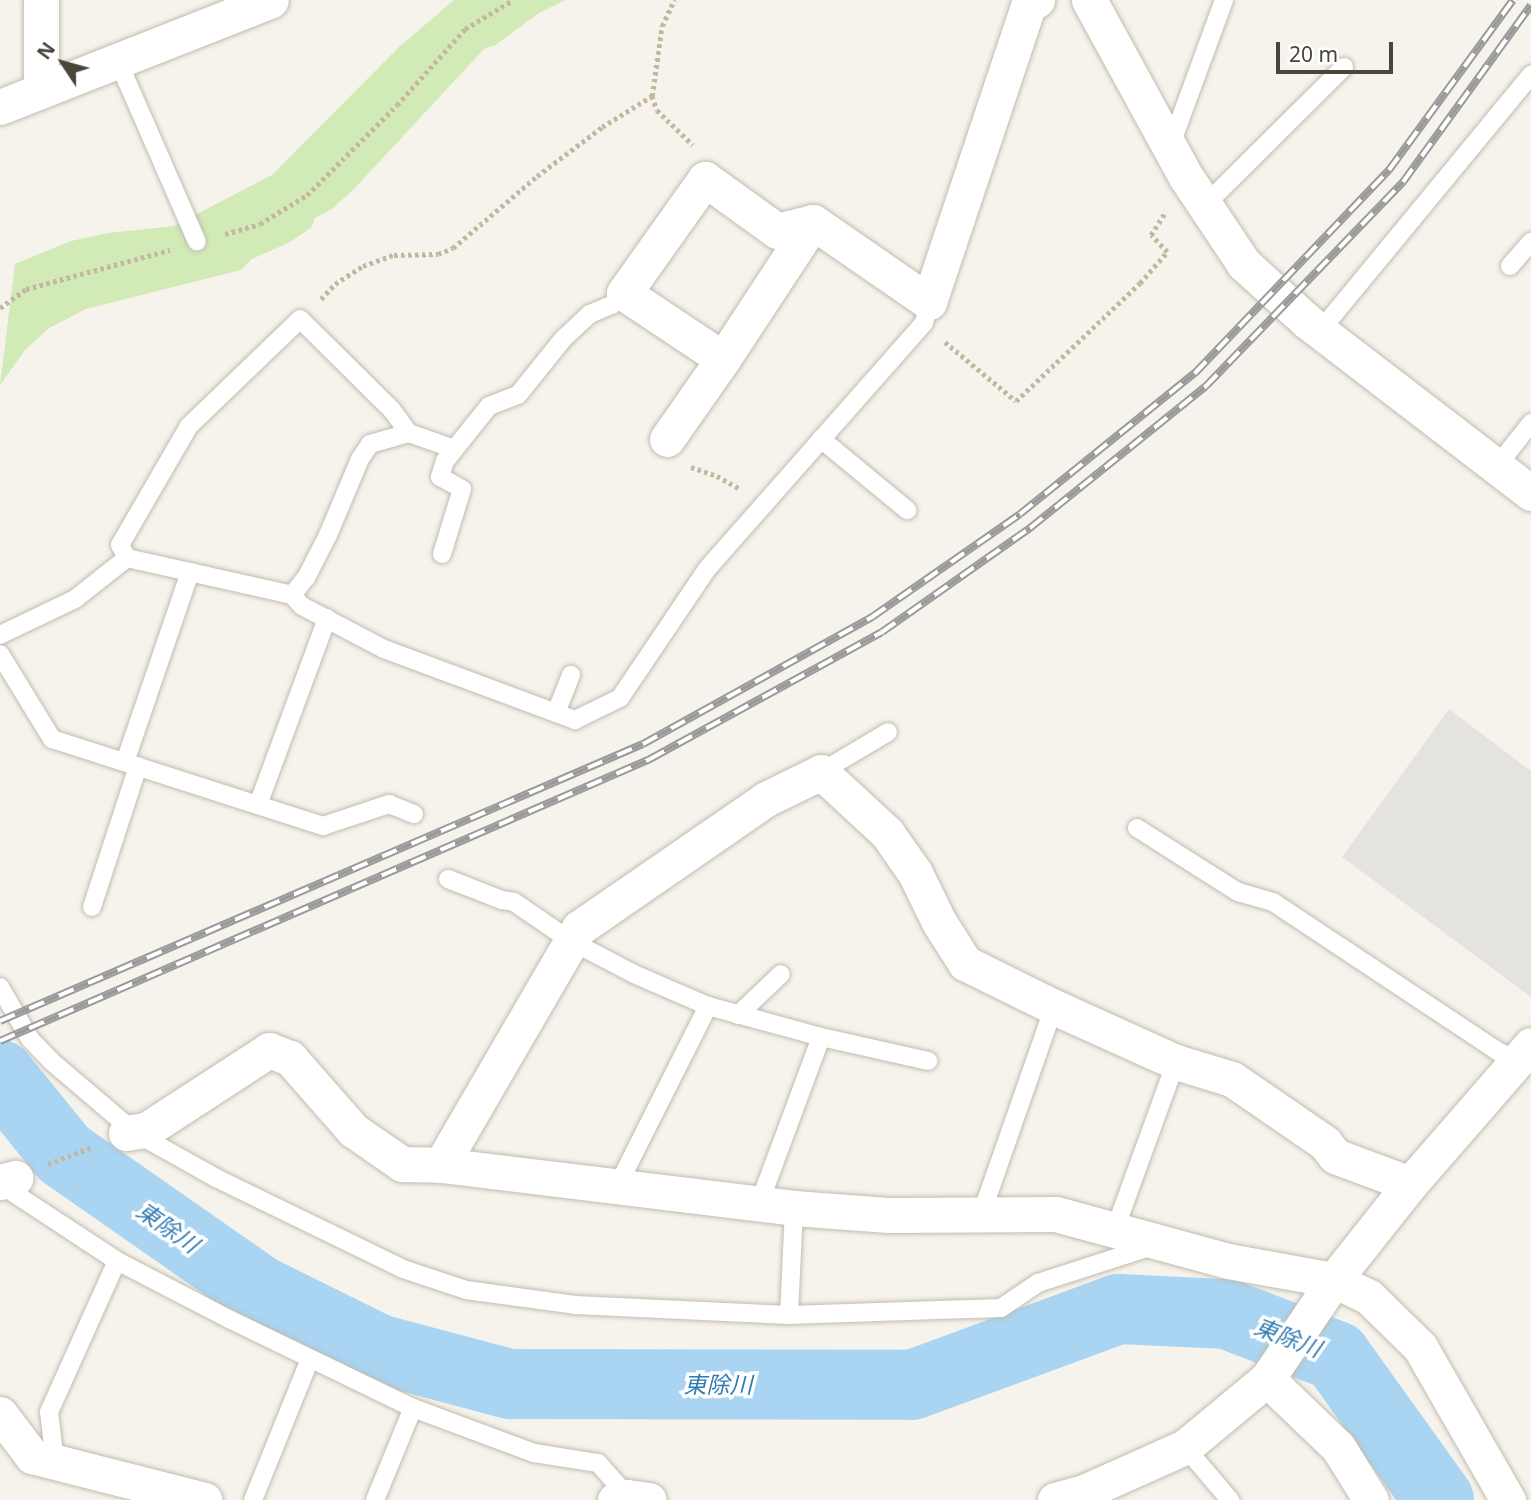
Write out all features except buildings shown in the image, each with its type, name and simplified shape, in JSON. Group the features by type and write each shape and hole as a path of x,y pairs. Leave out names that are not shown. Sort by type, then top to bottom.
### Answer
{"street":[{"path":"41,0 41,91"},
{"path":"0,107 271,0"},
{"path":"813,222 926,313 1028,6 1037,0"},
{"path":"1089,0 1187,176 1244,264 1320,331 1531,493"},
{"path":"723,359 624,293 705,179 777,231 813,222"},
{"path":"667,439 813,222"},
{"path":"441,1166 579,928 766,799 821,772 887,833 915,873 939,922 965,963 1176,1062 1232,1079 1325,1143 1335,1156 1410,1184"},
{"path":"131,1132 146,1130 269,1049 290,1058 353,1130 402,1164 441,1166 794,1209 888,1215 1056,1214 1228,1261 1334,1280 1369,1297 1420,1347 1508,1500"},
{"path":"1055,1500 1084,1492 1185,1447 1267,1380 1334,1280 1410,1184 1527,1057"},
{"path":"1267,1380 1338,1447 1371,1500"},
{"path":"0,1414 32,1456 204,1500"}],"lane":[{"path":"1187,176 1224,0"},
{"path":"118,61 197,242"},
{"path":"1187,176 1344,67"},
{"path":"1320,331 1525,96 1531,75"},
{"path":"1510,267 1531,242"},
{"path":"442,554 461,489 440,477 444,461 489,406 518,395 563,339 590,314 613,304 624,293"},
{"path":"454,449 409,433 392,410 300,320 189,426 120,545 127,558 292,595 302,606 384,649 575,720 620,698 707,569 821,439 926,313"},
{"path":"1497,466 1531,423"},
{"path":"292,595 306,578 328,535 360,459 370,444 409,433"},
{"path":"821,439 907,510"},
{"path":"0,635 75,599 127,558"},
{"path":"92,907 131,764 190,572"},
{"path":"258,805 327,618"},
{"path":"0,653 52,739 323,826 389,804 414,814"},
{"path":"556,713 571,675"},
{"path":"821,772 888,732"},
{"path":"1137,828 1238,892 1273,902 1497,1051 1527,1057"},
{"path":"448,879 514,902 571,941 634,974 708,1006 821,1037 928,1061"},
{"path":"737,1015 781,974"},
{"path":"0,987 30,1040 131,1132 216,1178 391,1264 466,1290 575,1305 789,1315 1001,1308 1038,1283 1160,1244"},
{"path":"617,1187 708,1006"},
{"path":"987,1215 988,1198 1054,1007"},
{"path":"759,1204 783,1131 821,1037"},
{"path":"1114,1232 1176,1062"},
{"path":"5,1181 117,1261 413,1408 534,1453 598,1463 630,1499"},
{"path":"789,1315 794,1209"},
{"path":"55,1462 49,1412 117,1261"},
{"path":"253,1500 310,1359"},
{"path":"375,1500 413,1408"},
{"path":"1185,1447 1230,1500"}],"path":[{"path":"0,307 26,289 260,224 307,195 397,105 466,29 513,0"},
{"path":"674,0 662,26 652,96 657,110 694,146"},
{"path":"300,320 335,284 363,266 394,255 438,254 453,248 537,176 602,127 652,96"},
{"path":"926,313 1016,401 1140,283 1167,252 1151,235 1187,176"},
{"path":"667,439 691,455 688,466 717,476 765,504"},
{"path":"5,1181 131,1132"}],"green space":[{"path":"454,0 565,0 539,13 494,46 485,48 353,190 332,209 315,218 311,228 290,242 252,259 241,270 86,309 49,328 25,350 0,385 15,264 71,241 108,233 174,226 272,175 399,47"}],"shaded area":[{"path":"1449,709 1531,771 1531,997 1342,857"}],"waterway":[{"name":"東除川","path":"0,1075 64,1154 259,1290 378,1349 510,1384 912,1385 1119,1309 1227,1314 1336,1356 1439,1500"}],"railway":[{"path":"0,1021 643,744 872,617 1020,514 1195,373 1389,170 1513,0"},
{"path":"0,1041 650,759 882,632 1030,528 1206,386 1403,182 1531,5"}]}
